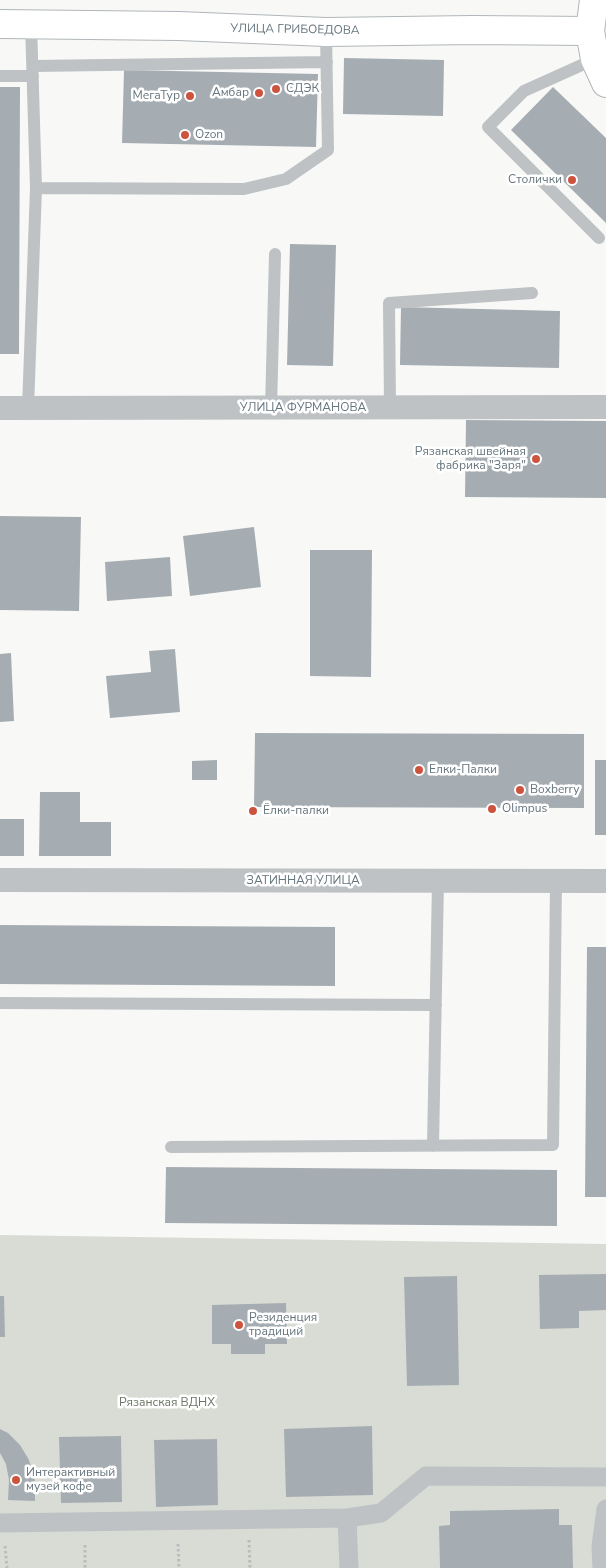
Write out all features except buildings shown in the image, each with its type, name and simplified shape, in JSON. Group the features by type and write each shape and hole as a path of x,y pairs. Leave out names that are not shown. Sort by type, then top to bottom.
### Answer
{"main road":[{"path":"594,0 590,31 595,59 606,83"},
{"name":"УЛИЦА ГРИБОЕДОВА","path":"0,24 179,26 326,32 590,31"}],"street":[{"name":"УЛИЦА ФУРМАНОВА","path":"0,408 606,407"},
{"name":"ЗАТИННАЯ УЛИЦА","path":"0,880 606,881"},
{"path":"0,1523 348,1518 381,1513 426,1476 606,1477"},
{"path":"602,1568 606,1509"},
{"path":"348,1518 349,1568"}],"lane":[{"path":"28,408 36,188 31,24"},
{"path":"36,188 244,190 286,179 328,150 326,32"},
{"path":"595,59 524,91 488,126 600,238"},
{"path":"0,76 33,71 327,62"},
{"path":"272,408 275,254"},
{"path":"390,408 389,303 532,293"},
{"path":"433,1146 438,881"},
{"path":"171,1147 553,1145 556,881"},
{"path":"0,1003 436,1005"}],"green space":[{"name":"Рязанская ВДНХ","path":"0,1235 606,1244 606,1568 0,1568"}],"place":[{"name":"СДЭК","path":"276,89"},
{"name":"Амбар","path":"259,93"},
{"name":"МегаТур","path":"190,96"},
{"name":"Ozon","path":"185,135"},
{"name":"Столички","path":"572,180"},
{"name":"Рязанская швейная фабрика \"Заря\"","path":"536,459"},
{"name":"Елки-Палки","path":"419,770"},
{"name":"Boxberry","path":"520,790"},
{"name":"Olimpus","path":"492,809"},
{"name":"Ёлки-палки","path":"253,811"},
{"name":"Резиденция традиций","path":"239,1325"},
{"name":"Интерактивный музей кофе","path":"16,1480"}]}
